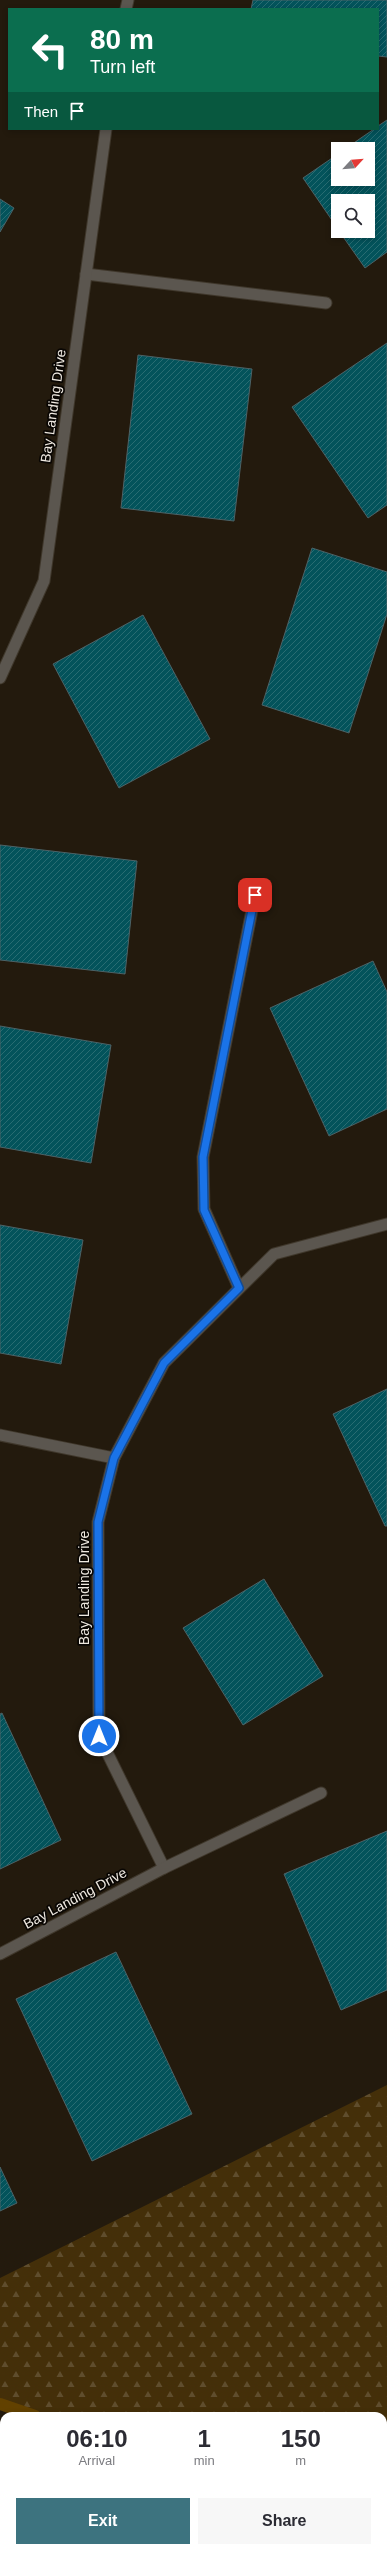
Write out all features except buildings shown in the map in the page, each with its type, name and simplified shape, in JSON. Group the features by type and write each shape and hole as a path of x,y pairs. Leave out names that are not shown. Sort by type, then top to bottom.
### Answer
{"street":[{"name":"Bay Landing Drive","path":"0,678 44,581 106,130"},
{"path":"86,274 326,303"},
{"path":"239,1288 204,1210 203,1157 255,895"},
{"name":"Bay Landing Drive","path":"164,1868 99,1736 98,1522 114,1458 164,1363 274,1254 387,1224"},
{"path":"0,1435 114,1458"},
{"name":"Bay Landing Drive","path":"0,1954 164,1868 321,1793"}],"green space":[{"path":"387,2085 387,2412 23,2412 0,2404 0,2278"}],"waterway":[{"path":"0,2404 23,2412"}],"route":[{"path":"99,1736 98,1522 114,1458 164,1363 239,1288 204,1210 203,1157 255,895"}]}
